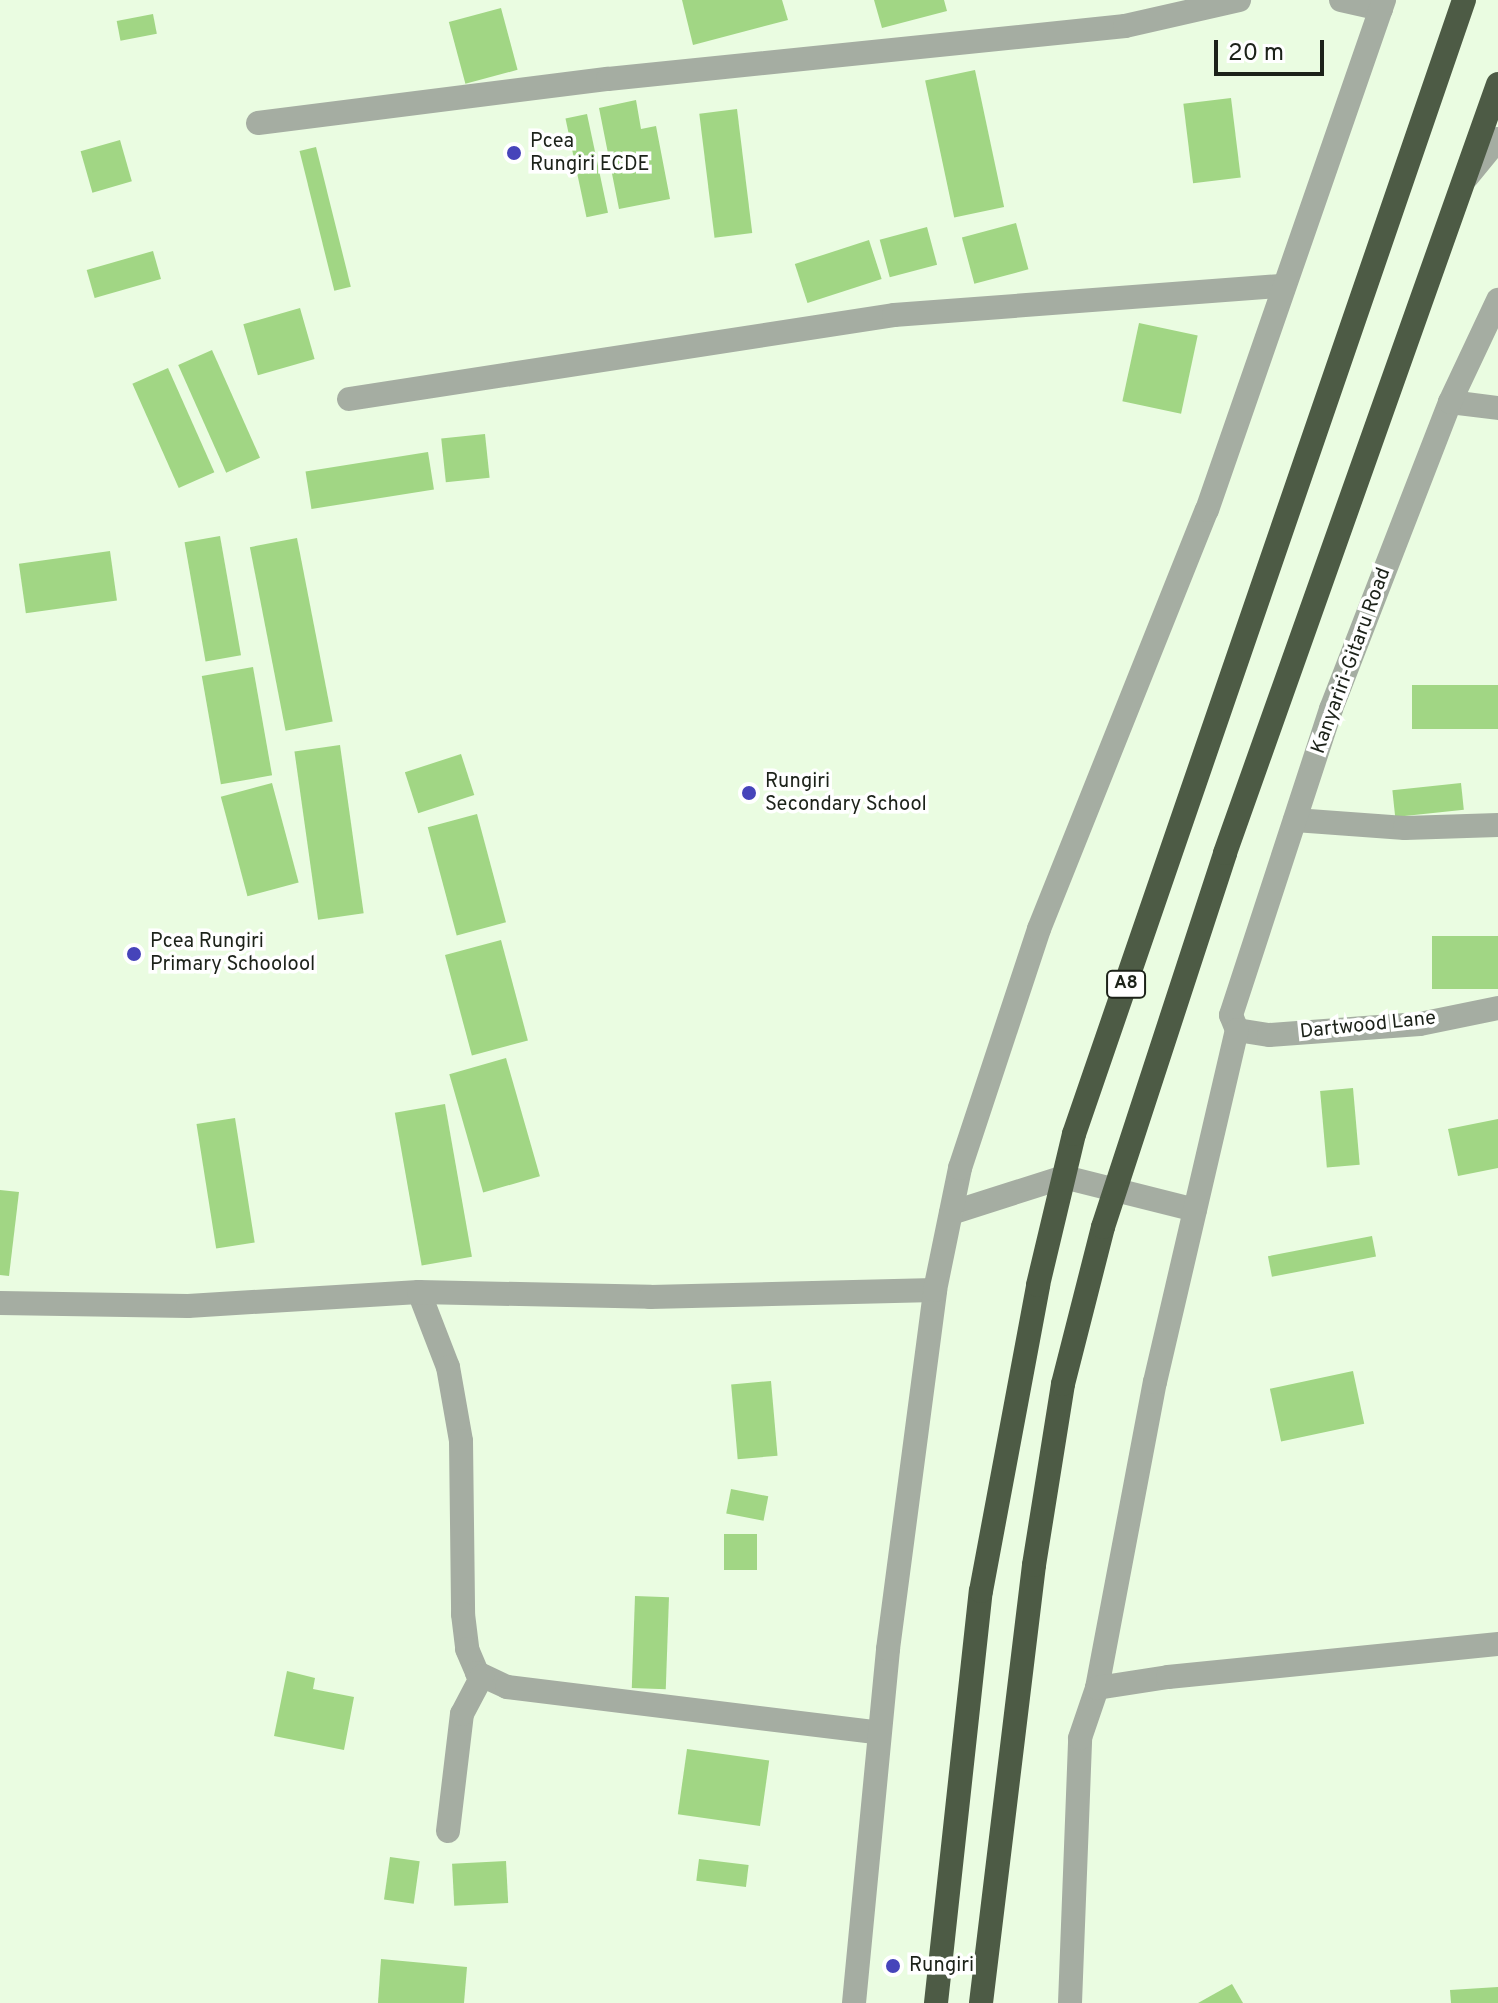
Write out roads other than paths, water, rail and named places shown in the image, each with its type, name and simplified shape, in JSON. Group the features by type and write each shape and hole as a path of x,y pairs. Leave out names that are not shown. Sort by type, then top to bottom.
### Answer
{"highway":[{"name":"A8","path":"936,2003 981,1591 1014,1401 1064,1177 1094,1075 1464,0"},
{"name":"A8","path":"981,2003 1034,1565 1063,1384 1115,1189 1225,853 1498,84"}],"street":[{"path":"258,123 608,79 1125,26 1239,0"},
{"path":"854,2003 879,1733 935,1290 960,1168 1039,929 1207,510 1382,4 1341,0"},
{"path":"1467,177 1498,139"},
{"path":"349,399 894,315 1284,286"},
{"name":"Kanyariri-Gitaru Road","path":"1070,2003 1080,1738 1097,1688 1155,1382 1237,1030 1231,1015 1331,709 1450,402 1498,300"},
{"path":"1450,402 1498,408"},
{"path":"1295,820 1405,828 1498,825"},
{"name":"Dartwood Lane","path":"1237,1030 1269,1035 1420,1024 1498,1008"},
{"path":"951,1213 1064,1177 1195,1210"},
{"path":"0,1303 188,1306 419,1292 650,1297 935,1290"},
{"path":"419,1292 448,1367 461,1441 463,1614 467,1649 482,1676 507,1687 879,1733"},
{"path":"1097,1688 1498,1644"},
{"path":"448,1831 460,1725 482,1676"}],"place":[{"name":"Pcea Rungiri ECDE","path":"514,153"},
{"name":"Rungiri Secondary School","path":"749,793"},
{"name":"Pcea Rungiri Primary Schoolool","path":"134,954"},
{"name":"Rungiri","path":"893,1966"}]}
